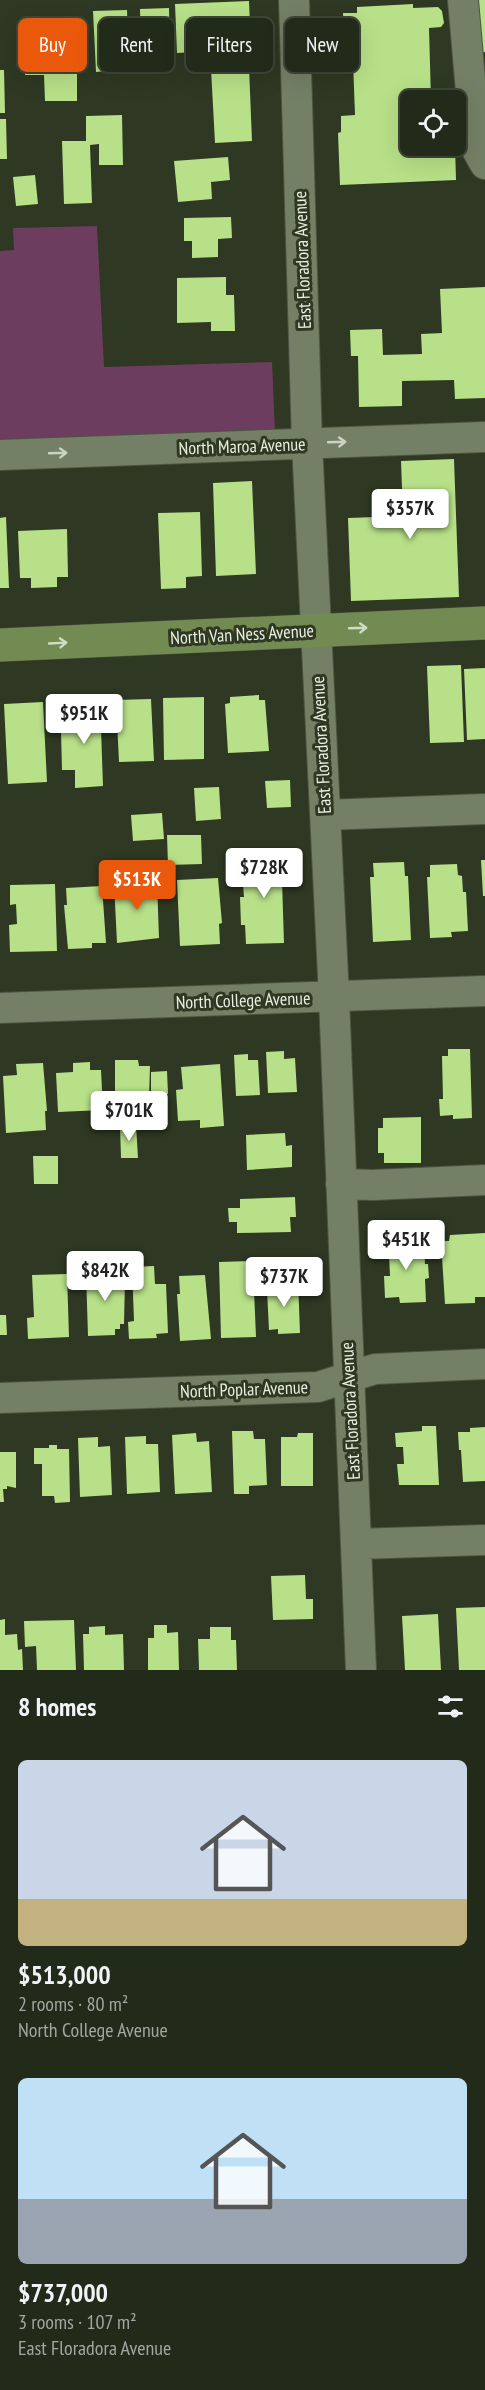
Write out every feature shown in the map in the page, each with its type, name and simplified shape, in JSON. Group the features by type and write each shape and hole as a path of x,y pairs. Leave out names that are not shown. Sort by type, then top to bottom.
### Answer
{"main road":[{"name":"North Van Ness Avenue","path":"0,645 485,624"}],"street":[{"name":"East Floradora Avenue","path":"294,0 307,443 334,997 361,1670"},
{"path":"463,0 476,148 485,164"},
{"name":"North Maroa Avenue","path":"0,455 485,437"},
{"path":"325,815 485,809"},
{"name":"North College Avenue","path":"0,1008 485,991"},
{"path":"342,1184 373,1185 485,1180"},
{"name":"North Poplar Avenue","path":"0,1398 318,1387 375,1369 485,1364"},
{"path":"357,1544 485,1540"}],"shaded area":[{"path":"97,226 104,367 272,362 275,433 0,442 0,251 14,250 13,228"}],"building":[{"path":"473,0 485,0 485,52 475,53"},
{"path":"249,1 250,18 186,18 186,53 177,53 175,4"},
{"path":"413,4 413,8 438,7 442,11 444,23 441,27 429,28 431,90 400,90 400,156 455,156 456,180 340,185 338,133 341,132 341,116 355,115 353,72 359,72 359,18 343,18 343,13 357,13 357,7"},
{"path":"169,8 169,18 140,18 140,9"},
{"path":"127,10 127,18 99,18 99,72 96,72 93,11"},
{"path":"0,70 4,70 5,113 0,113"},
{"path":"25,72 77,72 77,101 45,101 44,75 25,75"},
{"path":"211,72 249,72 252,141 215,143"},
{"path":"122,115 123,165 99,165 99,144 90,145 92,203 64,204 62,141 86,141 86,116"},
{"path":"0,119 6,119 7,159 0,159"},
{"path":"228,157 230,180 211,182 212,199 178,202 174,161"},
{"path":"35,175 38,204 16,206 13,177"},
{"path":"231,217 232,238 218,239 218,257 192,258 192,241 184,241 184,218"},
{"path":"226,277 226,295 234,295 235,331 211,331 211,322 177,323 177,278"},
{"path":"485,287 485,398 455,399 454,380 402,381 402,406 359,407 358,356 351,356 350,330 382,329 383,355 422,354 421,334 442,333 440,289"},
{"path":"454,459 459,597 351,601 348,518 403,516 401,461"},
{"path":"252,481 256,574 216,576 213,483"},
{"path":"200,512 202,576 186,577 186,588 161,589 158,513"},
{"path":"6,517 9,588 0,588 0,518"},
{"path":"67,529 68,577 57,577 57,587 31,588 31,578 20,578 18,531"},
{"path":"461,665 464,742 430,743 427,666"},
{"path":"485,668 485,739 467,740 464,669"},
{"path":"259,695 259,700 265,700 269,751 228,753 225,704 230,703 230,697"},
{"path":"204,697 204,759 164,760 163,698"},
{"path":"100,699 103,786 75,788 75,770 62,770 61,731 75,730 73,700"},
{"path":"151,699 154,761 119,762 116,700"},
{"path":"43,702 47,782 8,784 4,704"},
{"path":"290,780 291,807 267,808 265,781"},
{"path":"219,787 221,819 196,821 194,788"},
{"path":"162,813 164,839 133,841 131,815"},
{"path":"167,835 201,835 202,864 168,865"},
{"path":"281,849 284,943 246,944 245,925 241,925 240,897 244,897 243,884 256,883 256,877 250,877 249,851"},
{"path":"481,860 485,860 485,896 483,896"},
{"path":"404,862 405,876 408,876 411,940 373,942 370,877 374,877 373,863"},
{"path":"457,864 458,875 462,876 463,892 466,892 468,931 451,932 452,937 430,938 427,877 430,877 430,865"},
{"path":"218,878 222,923 219,924 220,944 180,946 177,880"},
{"path":"157,881 159,938 117,943 114,883"},
{"path":"55,884 57,951 10,952 9,925 17,924 16,904 10,905 10,885"},
{"path":"102,886 106,943 92,943 92,948 68,949 64,905 67,905 66,888"},
{"path":"448,1049 470,1049 472,1118 453,1119 453,1115 440,1116 439,1099 443,1099 442,1056 448,1056"},
{"path":"284,1051 284,1059 295,1058 297,1092 268,1093 266,1052"},
{"path":"248,1054 248,1060 258,1060 260,1095 236,1096 234,1055"},
{"path":"115,1060 138,1060 139,1066 150,1066 149,1098 115,1097"},
{"path":"90,1062 90,1070 101,1070 103,1110 58,1112 56,1073 73,1072 73,1063"},
{"path":"43,1063 47,1111 45,1111 46,1130 6,1133 3,1076 17,1075 16,1064"},
{"path":"220,1064 224,1126 200,1128 200,1120 178,1121 176,1090 183,1089 181,1067"},
{"path":"167,1071 168,1094 151,1094 151,1072"},
{"path":"421,1117 421,1163 384,1163 384,1153 378,1153 378,1128 383,1128 383,1118"},
{"path":"120,1125 136,1125 138,1158 121,1158"},
{"path":"285,1133 286,1146 292,1145 292,1167 247,1170 246,1135"},
{"path":"33,1156 58,1156 58,1184 34,1184"},
{"path":"295,1197 296,1217 290,1217 291,1232 237,1233 237,1222 229,1222 228,1208 240,1208 240,1199"},
{"path":"388,1232 404,1232 404,1245 424,1244 425,1264 428,1264 429,1278 425,1279 426,1302 400,1303 399,1297 385,1298 384,1276 390,1276"},
{"path":"485,1233 485,1297 475,1297 475,1303 445,1304 441,1241 449,1241 450,1235"},
{"path":"251,1261 256,1337 221,1338 219,1262"},
{"path":"154,1266 155,1284 166,1284 168,1333 156,1334 157,1338 129,1339 128,1322 134,1321 132,1267"},
{"path":"122,1271 122,1279 125,1279 124,1324 120,1324 120,1329 115,1329 115,1335 88,1336 86,1272"},
{"path":"67,1274 69,1337 28,1339 27,1318 34,1317 32,1275"},
{"path":"205,1275 211,1339 180,1341 177,1294 180,1294 179,1276"},
{"path":"298,1280 300,1333 278,1334 278,1329 269,1330 267,1290 281,1289 281,1281"},
{"path":"0,1315 6,1315 7,1335 0,1335"},
{"path":"422,1426 436,1426 439,1485 399,1485 397,1464 404,1464 403,1447 396,1447 395,1433 422,1431"},
{"path":"485,1427 485,1481 463,1482 458,1432 470,1432 470,1428"},
{"path":"232,1431 253,1431 254,1439 265,1439 267,1485 249,1486 249,1494 234,1494"},
{"path":"196,1433 197,1442 209,1441 212,1492 175,1494 172,1435"},
{"path":"298,1433 313,1433 313,1486 281,1486 281,1437 297,1437"},
{"path":"146,1436 146,1444 158,1444 160,1492 127,1494 125,1437"},
{"path":"98,1437 98,1447 110,1446 112,1495 80,1497 78,1438"},
{"path":"49,1445 57,1445 57,1449 69,1449 70,1502 55,1503 54,1496 42,1496 42,1464 34,1464 34,1448 49,1448"},
{"path":"0,1452 16,1452 16,1488 7,1486 7,1489 3,1489 4,1502 0,1502"},
{"path":"305,1575 306,1599 313,1599 313,1619 273,1620 271,1576"},
{"path":"485,1607 485,1670 459,1670 456,1608"},
{"path":"438,1614 441,1670 405,1670 402,1616"},
{"path":"5,1619 5,1635 17,1634 18,1650 22,1649 23,1670 0,1670 0,1620"},
{"path":"74,1620 76,1670 37,1670 36,1646 25,1647 24,1621"},
{"path":"154,1625 167,1625 167,1633 178,1632 179,1670 148,1670 148,1638 154,1638"},
{"path":"105,1626 105,1635 123,1634 124,1670 84,1670 83,1634 89,1634 89,1627"},
{"path":"210,1627 231,1627 231,1640 236,1640 237,1670 199,1670 198,1639 210,1639"}]}
